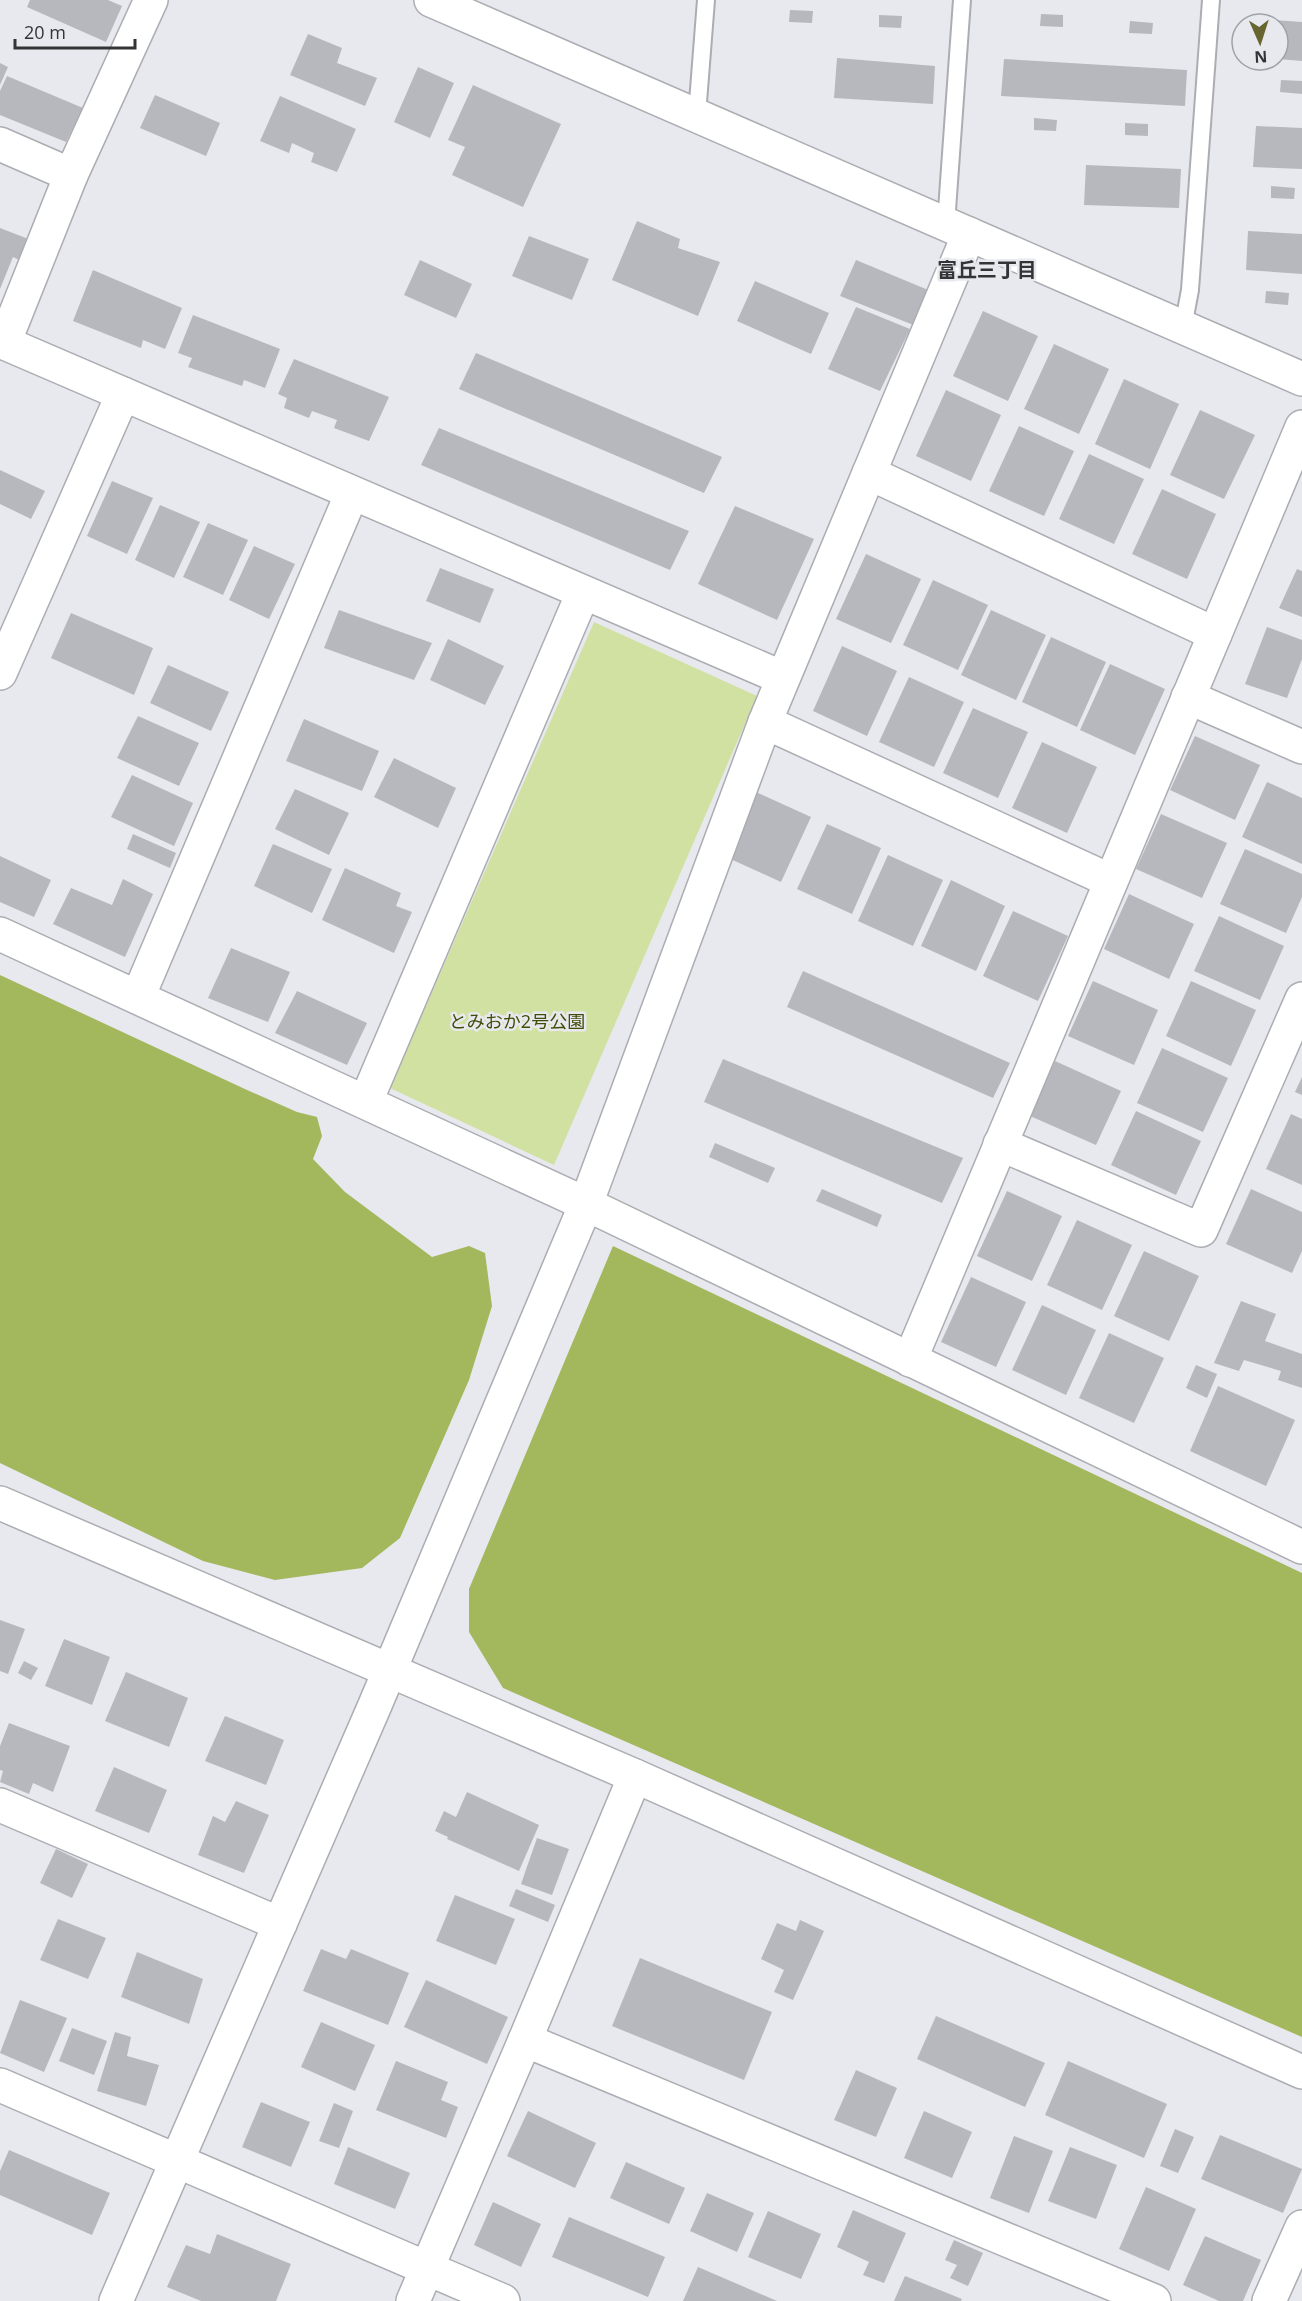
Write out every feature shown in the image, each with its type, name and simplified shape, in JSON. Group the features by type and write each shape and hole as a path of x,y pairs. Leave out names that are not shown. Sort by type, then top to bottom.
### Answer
{"street":[{"path":"151,0 71,175 2,342 783,678"},
{"path":"431,0 1302,379"},
{"path":"0,144 71,175"},
{"path":"116,2301 179,2161 390,1670 586,1204 765,722 869,473 958,229"},
{"path":"0,673 123,394"},
{"path":"910,1360 1302,427"},
{"path":"869,473 1215,634"},
{"path":"138,997 352,493"},
{"path":"366,1101 583,592"},
{"path":"1188,697 1302,747"},
{"path":"765,722 1111,881"},
{"path":"0,934 586,1204 1302,1546"},
{"path":"1000,1144 1201,1230 1302,999"},
{"path":"0,1503 635,1776 1302,2072"},
{"path":"413,2301 635,1776"},
{"path":"0,1804 280,1924"},
{"path":"525,2040 1154,2301"},
{"path":"0,2085 503,2301"},
{"path":"1269,2301 1302,2227"}],"lane":[{"path":"697,115 706,0"},
{"path":"958,229 962,0"},
{"path":"1183,327 1191,290 1211,0"}],"green space":[{"name":"とみおか2号公園","path":"594,622 757,696 554,1165 390,1088"},
{"path":"0,975 247,1090 297,1112 317,1117 322,1136 313,1159 345,1192 432,1257 469,1246 485,1253 492,1306 469,1380 400,1538 362,1568 275,1580 203,1561 0,1463"},
{"path":"613,1246 1302,1573 1302,2037 503,1688 469,1632 469,1589"}],"building":[{"path":"30,0 108,0 122,6 106,42 27,7"},
{"path":"790,10 813,11 812,23 789,22"},
{"path":"1041,14 1063,15 1063,27 1040,26"},
{"path":"879,15 902,16 901,28 879,27"},
{"path":"1130,21 1153,23 1152,34 1129,33"},
{"path":"1290,21 1302,22 1302,61 1290,60"},
{"path":"308,34 342,48 337,63 377,78 365,106 290,75"},
{"path":"837,58 935,66 933,104 834,98"},
{"path":"1004,59 1187,70 1185,106 1001,96"},
{"path":"0,63 8,67 0,85"},
{"path":"418,67 454,83 430,138 394,122"},
{"path":"7,76 83,108 66,142 0,115 0,91"},
{"path":"1281,80 1302,81 1302,94 1280,92"},
{"path":"473,85 561,124 523,207 452,175 465,147 448,140"},
{"path":"155,95 220,123 206,156 140,128"},
{"path":"280,96 356,129 337,172 311,162 314,153 292,143 289,153 260,141"},
{"path":"1034,118 1057,120 1056,131 1034,130"},
{"path":"1125,123 1148,124 1148,136 1125,135"},
{"path":"1256,126 1302,128 1302,169 1253,167"},
{"path":"1086,165 1181,169 1179,208 1084,205"},
{"path":"1271,186 1295,188 1294,199 1271,198"},
{"path":"637,221 680,239 678,248 720,262 698,316 612,280"},
{"path":"0,228 31,240 23,262 13,257 0,289"},
{"path":"1248,231 1302,234 1302,274 1246,270"},
{"path":"529,236 589,259 572,300 512,276"},
{"path":"420,260 472,284 456,318 404,295"},
{"path":"856,260 933,292 916,326 840,296"},
{"path":"93,270 182,308 165,349 143,340 141,348 73,321"},
{"path":"755,281 829,313 811,354 737,321"},
{"path":"1266,291 1289,293 1288,305 1265,303"},
{"path":"856,307 910,329 880,391 828,369"},
{"path":"983,311 1038,336 1008,401 953,376"},
{"path":"193,315 280,349 265,388 244,380 242,386 188,367 192,358 178,353"},
{"path":"1054,344 1109,369 1079,434 1024,409"},
{"path":"476,353 722,457 704,493 459,389"},
{"path":"294,359 389,397 369,441 334,428 337,420 312,411 309,418 284,408 287,398 278,394"},
{"path":"1124,379 1179,404 1150,469 1095,444"},
{"path":"946,390 1001,415 971,481 916,456"},
{"path":"1200,410 1255,435 1224,499 1170,475"},
{"path":"1019,426 1074,451 1044,516 989,491"},
{"path":"439,428 689,531 670,570 421,465"},
{"path":"1089,454 1144,479 1114,544 1059,519"},
{"path":"0,470 45,491 31,519 0,504"},
{"path":"112,481 153,498 127,554 87,536"},
{"path":"1162,489 1216,514 1187,579 1132,554"},
{"path":"160,505 200,522 174,578 135,560"},
{"path":"735,506 814,539 777,620 698,584"},
{"path":"208,523 248,540 223,595 183,577"},
{"path":"254,546 295,564 269,619 229,600"},
{"path":"866,554 921,579 891,643 836,619"},
{"path":"440,568 494,589 480,623 426,601"},
{"path":"1297,569 1302,571 1302,617 1279,608"},
{"path":"933,580 988,605 958,670 903,645"},
{"path":"339,610 432,643 414,680 324,648"},
{"path":"991,610 1046,635 1016,700 961,675"},
{"path":"71,613 153,648 134,695 51,658"},
{"path":"1267,627 1302,640 1302,659 1287,698 1245,684"},
{"path":"1051,637 1106,662 1077,727 1022,702"},
{"path":"448,639 504,666 485,705 430,680"},
{"path":"842,646 897,671 867,736 813,711"},
{"path":"1110,664 1165,689 1135,755 1080,730"},
{"path":"168,665 229,692 211,731 150,703"},
{"path":"909,677 964,702 934,767 879,742"},
{"path":"973,708 1028,732 998,798 943,773"},
{"path":"138,716 199,743 179,786 117,758"},
{"path":"304,719 379,751 362,791 286,761"},
{"path":"1195,736 1260,765 1235,820 1170,790"},
{"path":"1042,742 1097,767 1067,833 1012,808"},
{"path":"394,758 456,788 438,828 374,797"},
{"path":"132,775 193,803 174,846 111,817"},
{"path":"1267,782 1302,798 1302,864 1242,837"},
{"path":"295,789 349,813 329,855 275,829"},
{"path":"756,792 811,817 781,882 726,857"},
{"path":"1161,814 1227,843 1202,898 1136,869"},
{"path":"827,824 881,848 852,914 797,889"},
{"path":"133,834 176,853 170,868 127,849"},
{"path":"273,844 332,869 312,913 254,886"},
{"path":"1245,849 1302,874 1302,897 1286,933 1220,904"},
{"path":"888,855 943,880 913,946 858,921"},
{"path":"0,856 51,880 34,917 0,902"},
{"path":"345,868 401,893 396,906 412,912 394,953 322,920"},
{"path":"123,879 153,894 125,957 53,924 71,888 112,905"},
{"path":"951,880 1005,906 976,971 921,946"},
{"path":"1129,894 1194,924 1169,979 1104,949"},
{"path":"1013,911 1068,936 1038,1001 983,976"},
{"path":"1219,916 1284,946 1260,1000 1194,971"},
{"path":"231,948 290,972 268,1022 208,998"},
{"path":"803,971 1010,1063 993,1098 787,1007"},
{"path":"1093,981 1158,1010 1134,1065 1068,1036"},
{"path":"1191,981 1256,1010 1231,1066 1166,1036"},
{"path":"297,991 367,1023 347,1065 275,1033"},
{"path":"1162,1048 1228,1078 1203,1132 1137,1103"},
{"path":"723,1059 963,1158 942,1203 704,1102"},
{"path":"1055,1061 1121,1091 1096,1145 1030,1116"},
{"path":"1302,1077 1302,1095 1295,1092"},
{"path":"1136,1111 1201,1141 1176,1195 1111,1165"},
{"path":"1291,1114 1302,1119 1302,1185 1266,1169"},
{"path":"715,1143 775,1168 768,1183 709,1157"},
{"path":"822,1189 882,1215 877,1227 816,1201"},
{"path":"1251,1189 1302,1212 1302,1251 1292,1273 1226,1244"},
{"path":"1007,1191 1062,1216 1032,1281 977,1256"},
{"path":"1077,1220 1132,1245 1102,1310 1047,1285"},
{"path":"1144,1251 1199,1276 1169,1341 1114,1316"},
{"path":"971,1277 1026,1302 996,1367 941,1342"},
{"path":"1241,1301 1276,1314 1265,1341 1302,1354 1302,1388 1278,1380 1281,1371 1244,1360 1239,1371 1214,1363"},
{"path":"1042,1305 1096,1330 1066,1395 1012,1370"},
{"path":"1109,1333 1164,1358 1134,1423 1079,1398"},
{"path":"1196,1365 1217,1374 1207,1398 1186,1388"},
{"path":"1218,1386 1295,1420 1266,1486 1190,1451"},
{"path":"0,1620 25,1629 8,1674 0,1671"},
{"path":"64,1639 110,1657 92,1705 45,1686"},
{"path":"24,1661 38,1668 31,1680 18,1673"},
{"path":"126,1672 188,1698 169,1747 105,1721"},
{"path":"225,1716 284,1740 266,1785 205,1761"},
{"path":"9,1723 70,1746 53,1792 33,1783 29,1794 0,1782 3,1771 0,1770 0,1746"},
{"path":"114,1767 167,1790 149,1833 95,1811"},
{"path":"467,1792 539,1825 519,1871 447,1839 448,1837 435,1831 444,1811 456,1817"},
{"path":"236,1801 269,1815 244,1873 198,1855 213,1816 225,1822"},
{"path":"537,1838 569,1849 552,1895 521,1884"},
{"path":"56,1849 88,1864 72,1898 40,1883"},
{"path":"516,1889 555,1905 548,1922 509,1906"},
{"path":"455,1895 515,1919 496,1965 436,1941"},
{"path":"58,1919 106,1938 88,1979 40,1960"},
{"path":"800,1920 824,1931 793,2000 774,1992 784,1970 761,1959 777,1923 796,1931"},
{"path":"321,1949 346,1959 351,1949 409,1973 388,2025 303,1991"},
{"path":"137,1952 203,1979 189,2024 121,1997"},
{"path":"640,1958 772,2012 744,2080 612,2026"},
{"path":"426,1980 508,2017 487,2064 404,2027"},
{"path":"20,2000 67,2018 44,2072 0,2053"},
{"path":"936,2016 1045,2063 1025,2107 917,2059"},
{"path":"321,2022 375,2045 355,2091 301,2067"},
{"path":"72,2028 107,2041 94,2075 59,2061"},
{"path":"115,2032 131,2037 127,2056 159,2065 146,2106 97,2091"},
{"path":"396,2061 448,2082 441,2100 458,2107 446,2138 376,2110"},
{"path":"1068,2061 1167,2104 1144,2158 1045,2115"},
{"path":"856,2070 897,2088 876,2137 834,2120"},
{"path":"261,2102 310,2122 291,2167 242,2147"},
{"path":"334,2103 353,2111 339,2148 319,2141"},
{"path":"528,2111 596,2143 575,2188 507,2156"},
{"path":"924,2111 972,2132 952,2178 904,2158"},
{"path":"1175,2129 1194,2137 1178,2173 1160,2166"},
{"path":"1220,2135 1302,2169 1283,2213 1201,2179"},
{"path":"1014,2136 1053,2151 1029,2213 990,2198"},
{"path":"348,2147 410,2173 395,2209 334,2184"},
{"path":"1070,2147 1117,2165 1096,2219 1048,2201"},
{"path":"9,2150 110,2193 92,2235 0,2195 0,2171"},
{"path":"626,2162 685,2188 669,2224 610,2198"},
{"path":"1146,2187 1196,2209 1169,2271 1119,2249"},
{"path":"707,2193 754,2213 737,2252 690,2231"},
{"path":"493,2202 541,2224 521,2267 474,2245"},
{"path":"853,2210 906,2233 884,2283 863,2275 869,2262 837,2247"},
{"path":"768,2211 821,2234 801,2279 748,2257"},
{"path":"569,2217 665,2257 648,2297 552,2257"},
{"path":"217,2234 291,2264 276,2301 201,2301 167,2287 186,2245 210,2254"},
{"path":"1205,2236 1261,2260 1243,2301 1219,2301 1183,2285"},
{"path":"954,2240 983,2253 968,2286 950,2278 957,2265 945,2260"},
{"path":"698,2267 777,2301 683,2301"},
{"path":"905,2276 962,2299 961,2301 894,2301"}],"district":[{"name":"富丘三丁目","path":"987,270"}]}
